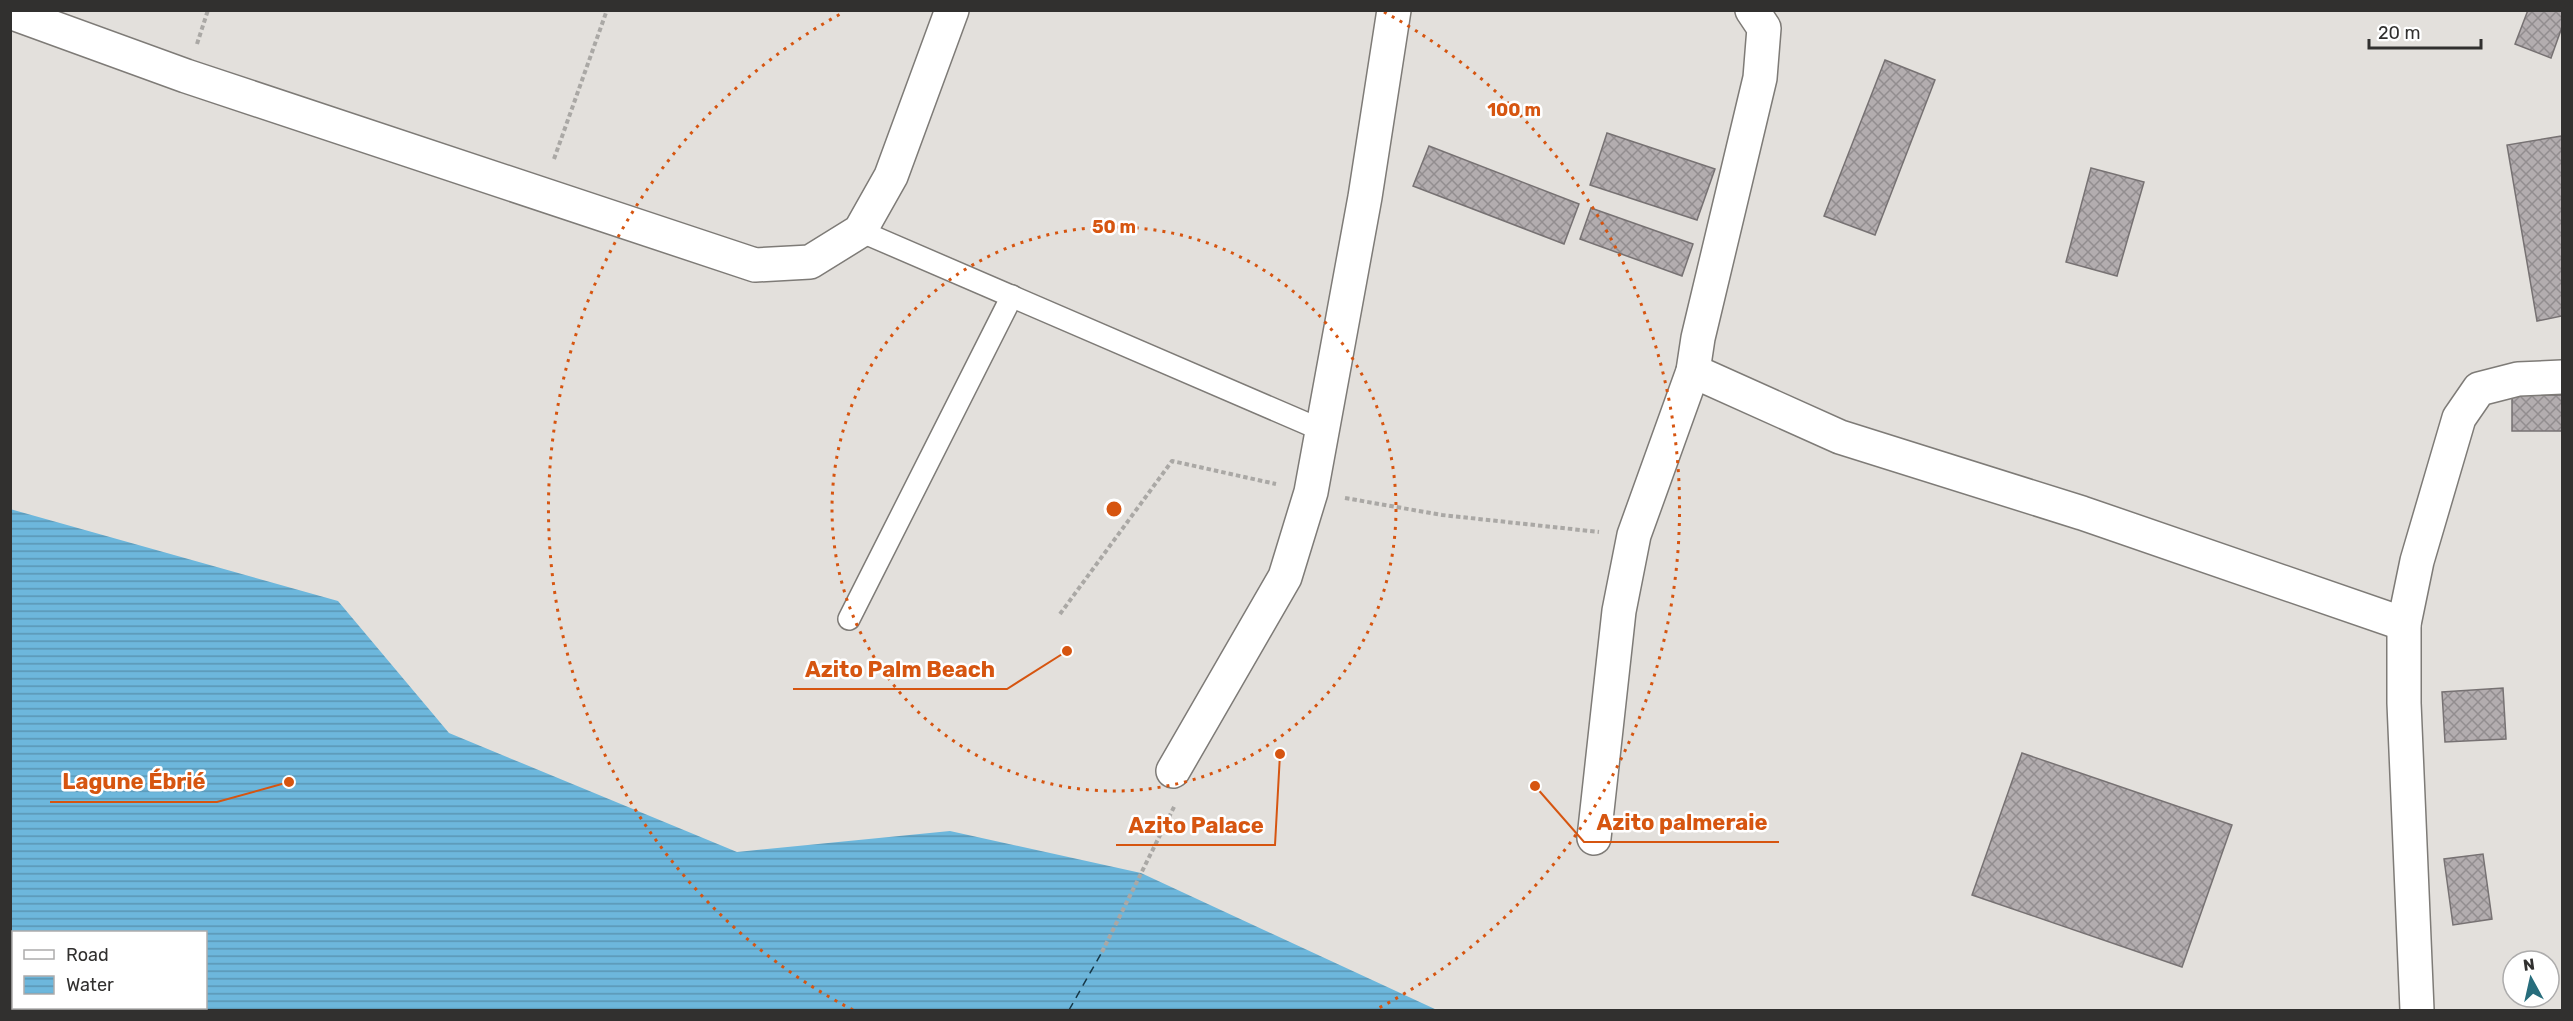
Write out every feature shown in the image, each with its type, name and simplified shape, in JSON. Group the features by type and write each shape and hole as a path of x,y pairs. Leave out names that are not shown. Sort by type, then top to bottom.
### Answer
{"street":[{"path":"10,12 186,76 755,265 810,262 860,231 891,176 952,10"},
{"path":"1176,785 1285,578 1311,492 1324,431 1365,197 1394,10"},
{"path":"1594,838 1619,611 1634,535 1693,371 1698,338 1760,78 1764,28 1752,10"},
{"path":"1693,371 1840,437 2082,513 2404,624"},
{"path":"2417,1011 2404,703 2404,624 2417,561 2459,417 2479,389 2518,379 2562,377"}],"lane":[{"path":"860,231 1324,431"},
{"path":"849,619 1012,297"}],"path":[{"path":"541,193 608,10"},
{"path":"1060,614 1172,461 1311,492 1442,515 1634,535"},
{"path":"1102,952 1176,785"}],"water":[{"path":"10,509 338,601 449,733 737,852 950,831 1141,873 1437,1010 11,1010"}],"building":[{"path":"2528,10 2562,10 2562,27 2551,58 2515,44"},
{"path":"1885,60 1935,80 1875,235 1824,216"},
{"path":"1607,133 1715,169 1697,220 1590,185"},
{"path":"2562,136 2562,316 2537,321 2507,145"},
{"path":"1429,146 1579,204 1564,244 1413,186"},
{"path":"2091,168 2144,182 2117,276 2066,262"},
{"path":"1591,208 1693,244 1682,276 1580,239"},
{"path":"2512,395 2562,395 2562,431 2512,431"},
{"path":"2503,688 2506,739 2445,742 2442,692"},
{"path":"2022,753 2232,825 2182,967 1972,895"},
{"path":"2483,854 2492,919 2453,925 2444,859"}],"ferry route":[{"path":"1069,1010 1102,952"}],"place":[{"name":"Azito Palm Beach","path":"1067,651"},
{"name":"Azito Palace","path":"1280,754"},
{"name":"Lagune Ébrié","path":"289,782"},
{"name":"Azito palmeraie","path":"1535,786"}]}
